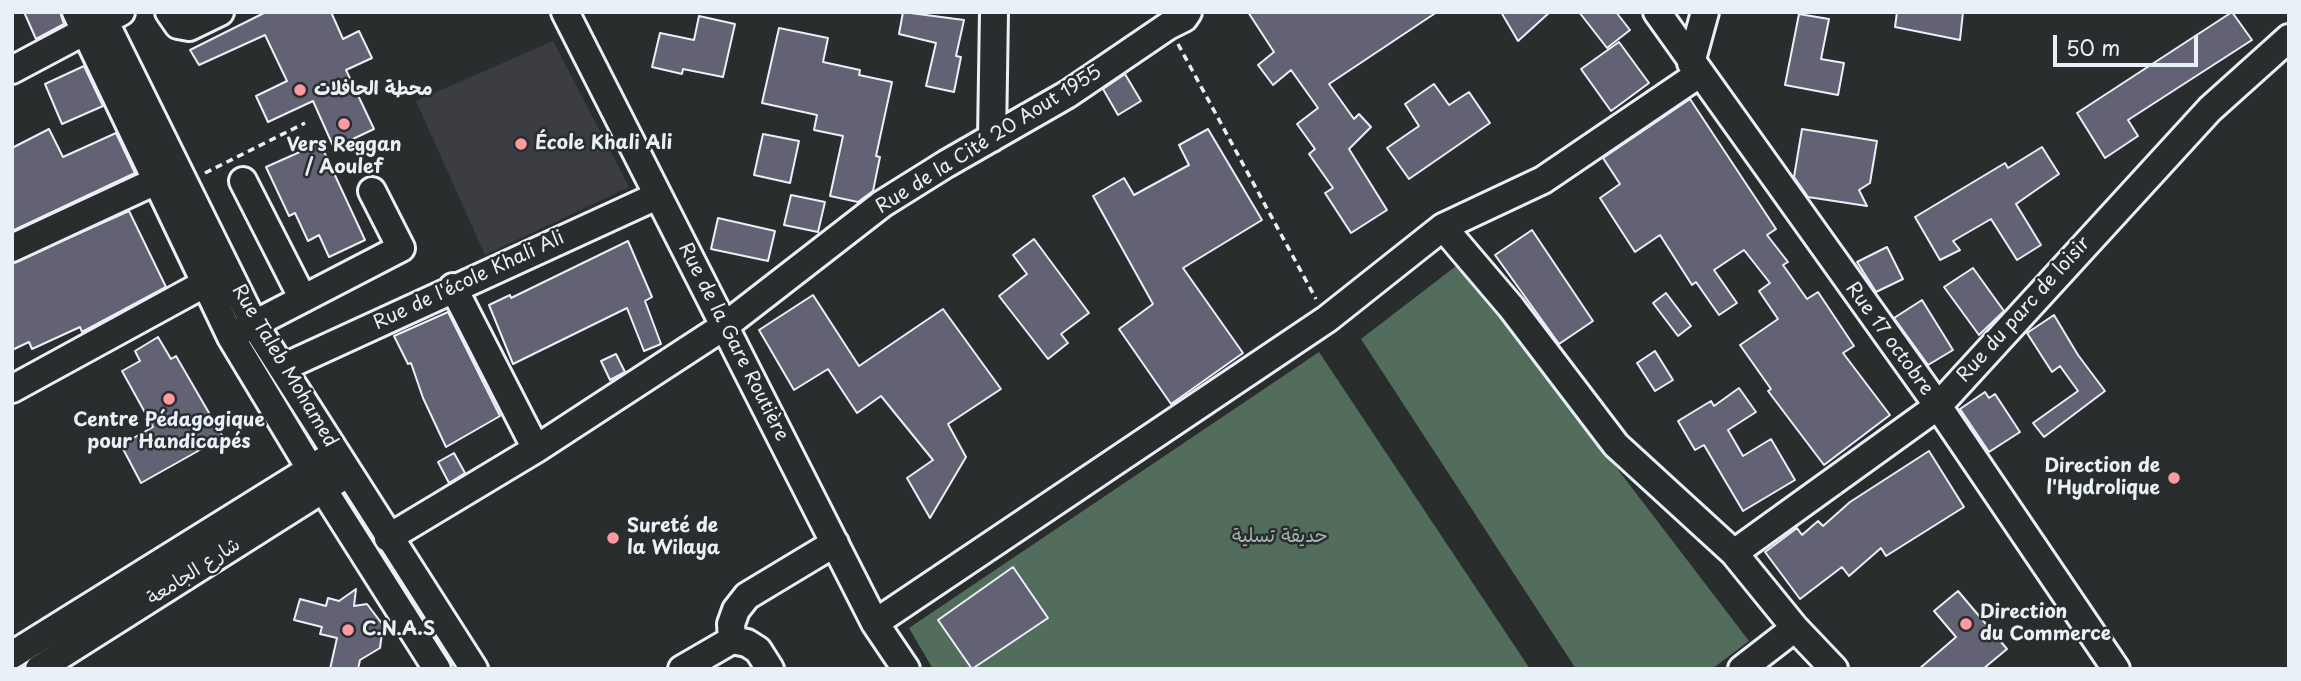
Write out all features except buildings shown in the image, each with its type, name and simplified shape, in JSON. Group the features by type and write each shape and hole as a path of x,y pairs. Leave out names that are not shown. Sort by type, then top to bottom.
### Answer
{"street":[{"path":"169,12 178,25 189,27 220,12"},
{"name":"Rue de la Gare Routière","path":"565,12 875,623 906,669"},
{"path":"992,138 994,12"},
{"name":"Rue 17 octobre","path":"1657,12 1695,69 1938,406 2116,669"},
{"path":"875,623 1327,319 1443,228 1543,180 1695,69 1705,12"},
{"path":"12,70 97,18"},
{"name":"Rue Taleb Mohamed","path":"97,18 156,181 204,284 243,330 282,368 474,669"},
{"name":"Rue Taleb Mohamed","path":"97,18 184,183 243,330 317,479 437,669"},
{"name":"Rue de la Cité 20 Aout 1955","path":"388,538 536,449 726,325 882,204 1068,94 1178,19"},
{"name":"Rue du parc de loisir","path":"1734,553 1938,406 2210,109 2289,38"},
{"path":"12,248 156,181"},
{"path":"243,181 303,299"},
{"path":"243,330 401,248 372,191"},
{"name":"Rue de l'école Khali Ali","path":"282,368 657,196"},
{"path":"1443,228 1511,307 1616,445 1734,553 1795,628 1834,669"},
{"path":"12,388 204,284"},
{"path":"453,288 536,449"},
{"path":"317,479 341,463"},
{"name":"شارع الجامعة","path":"12,655 317,479"},
{"name":"شارع الجامعة","path":"39,669 317,479"},
{"path":"732,640 731,624 736,610 747,596 835,543"},
{"path":"1742,669 1795,628"},
{"path":"682,669 732,640 747,643 758,650 770,669"}],"path":[{"path":"1178,19 1327,319"},
{"path":"184,183 305,123"}],"shaded area":[{"name":"École Khali Ali","path":"553,41 629,187 485,255 416,101"}],"green space":[{"path":"1460,263 1749,641 1712,669 1576,669 1361,339"},
{"name":"حديقة تسلية","path":"1319,352 1530,669 933,669 909,628"}],"place":[{"name":"محطة الحافلات","path":"300,90"},
{"name":"Vers Reggan / Aoulef","path":"344,124"},
{"name":"École Khali Ali","path":"521,144"},
{"name":"Centre Pédagogique pour Handicapés","path":"169,399"},
{"name":"Direction de l'Hydrolique","path":"2174,478"},
{"name":"Sureté de la Wilaya","path":"613,538"},
{"name":"Direction du Commerce","path":"1966,624"},
{"name":"C.N.A.S","path":"348,630"}]}
